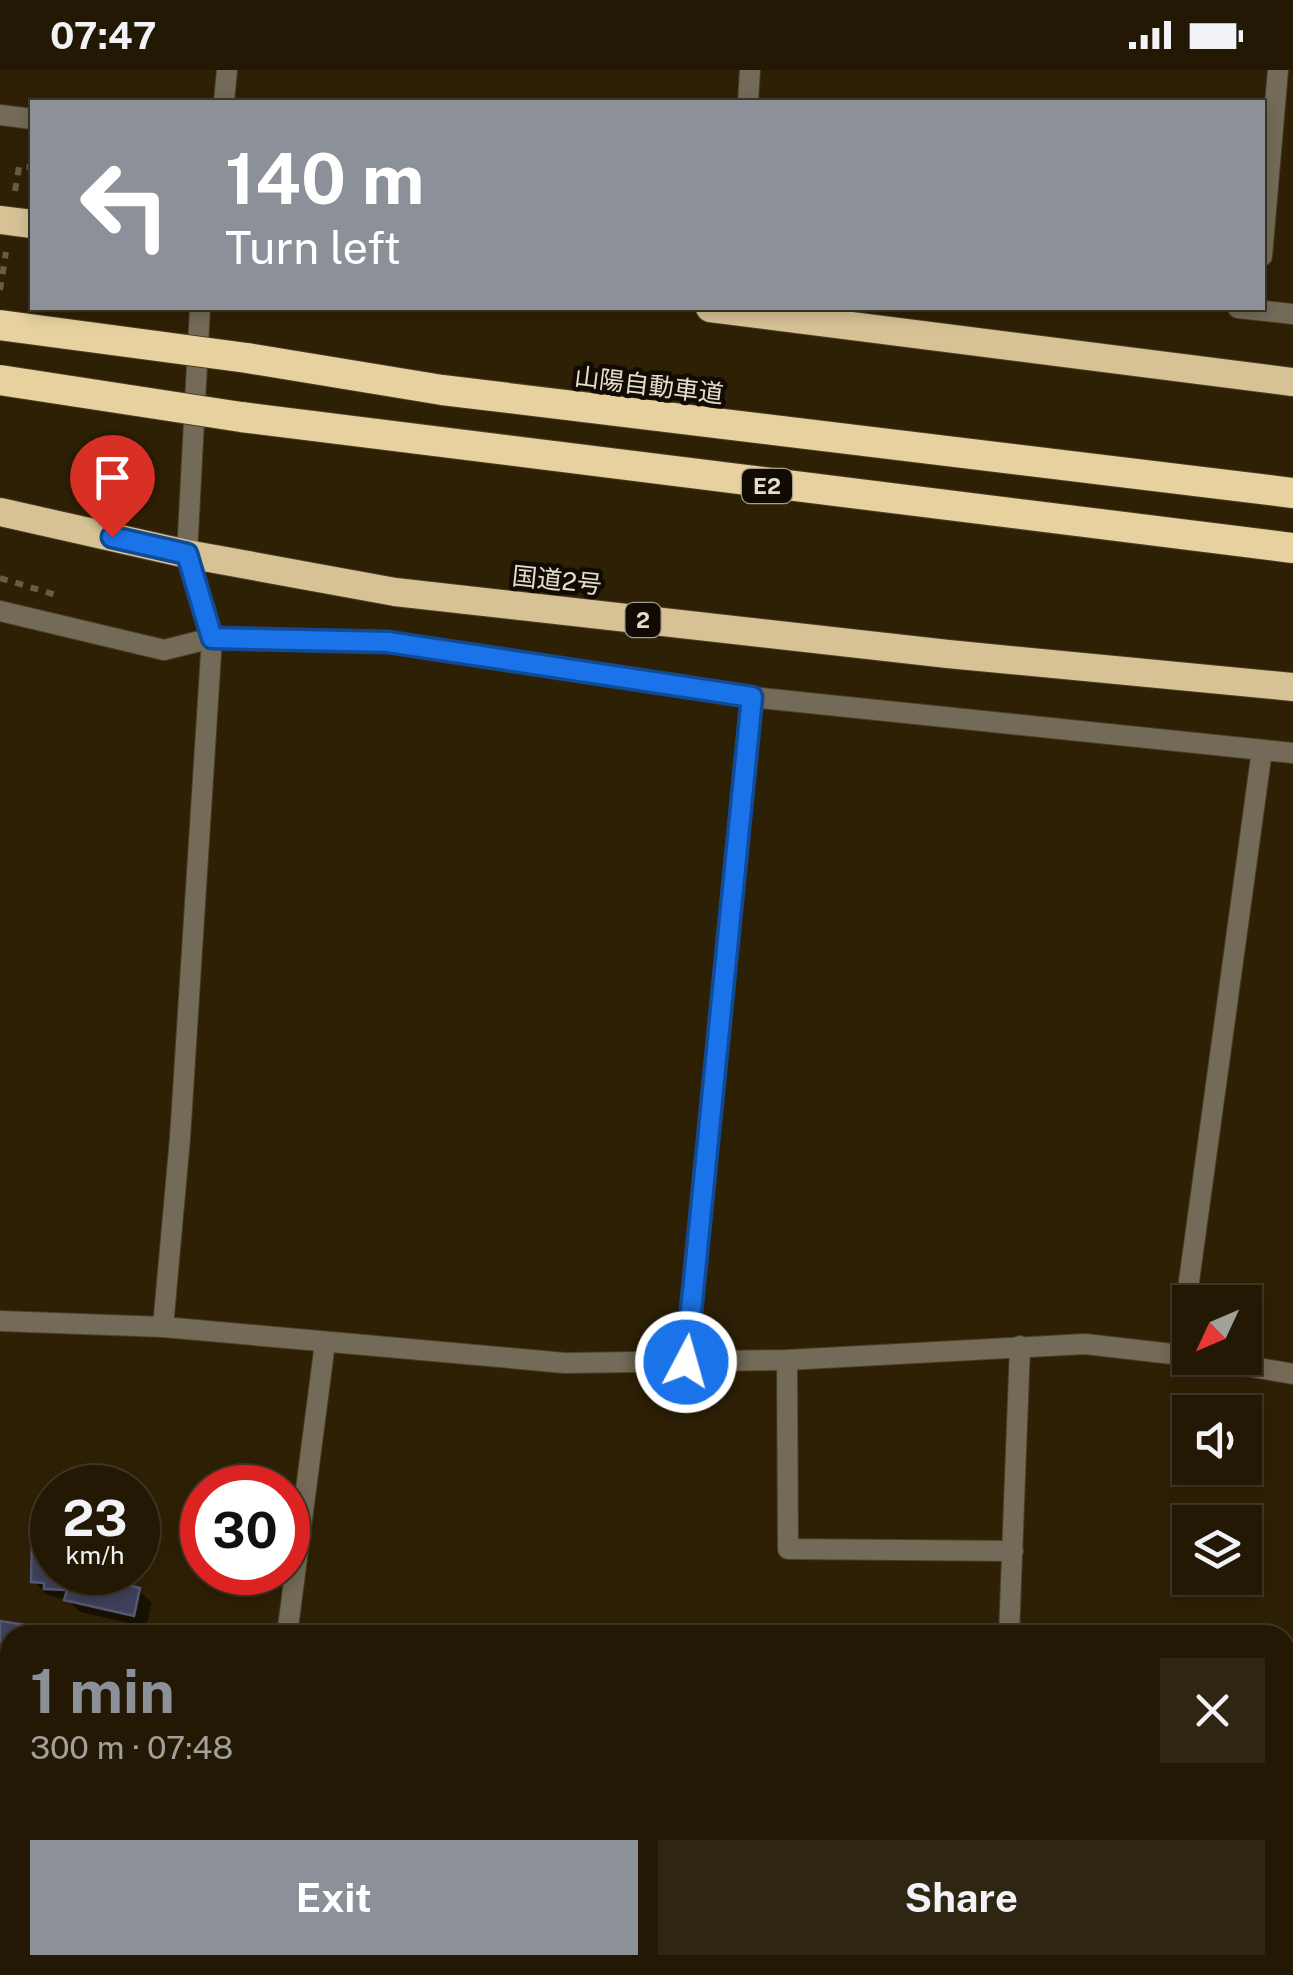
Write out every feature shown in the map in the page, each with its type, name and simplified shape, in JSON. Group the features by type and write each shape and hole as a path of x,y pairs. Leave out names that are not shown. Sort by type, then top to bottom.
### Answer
{"highway":[{"path":"0,220 30,224"},
{"path":"726,310 1293,382"},
{"name":"山陽自動車道","path":"0,325 247,358 442,390 1293,493"},
{"name":"E2","path":"0,380 241,417 978,512 1293,548"},
{"name":"国道2号","path":"0,512 187,554 395,592 948,654 1293,687"}],"street":[{"path":"224,100 226,70"},
{"path":"748,100 750,70"},
{"path":"1265,221 1278,70"},
{"path":"0,115 30,119"},
{"path":"163,1328 180,1138 212,638 187,554 200,310"},
{"path":"1265,310 1293,314"},
{"path":"0,611 164,650 212,638 388,642 752,697 1293,753"},
{"path":"686,1362 752,697"},
{"path":"1193,1285 1262,750"},
{"path":"0,1321 163,1328 565,1364 787,1360 1085,1344 1172,1353"},
{"path":"288,1625 326,1343"},
{"path":"1010,1625 1020,1346"},
{"path":"787,1360 788,1549 1014,1551"},
{"path":"1262,1369 1293,1374"}],"path":[{"path":"15,191 19,167 30,167"},
{"path":"0,290 6,252"}],"building":[{"path":"66,1595 138,1595 134,1616 64,1600"}],"route":[{"path":"112,537 187,554 212,638 388,642 752,697 686,1362"}]}
